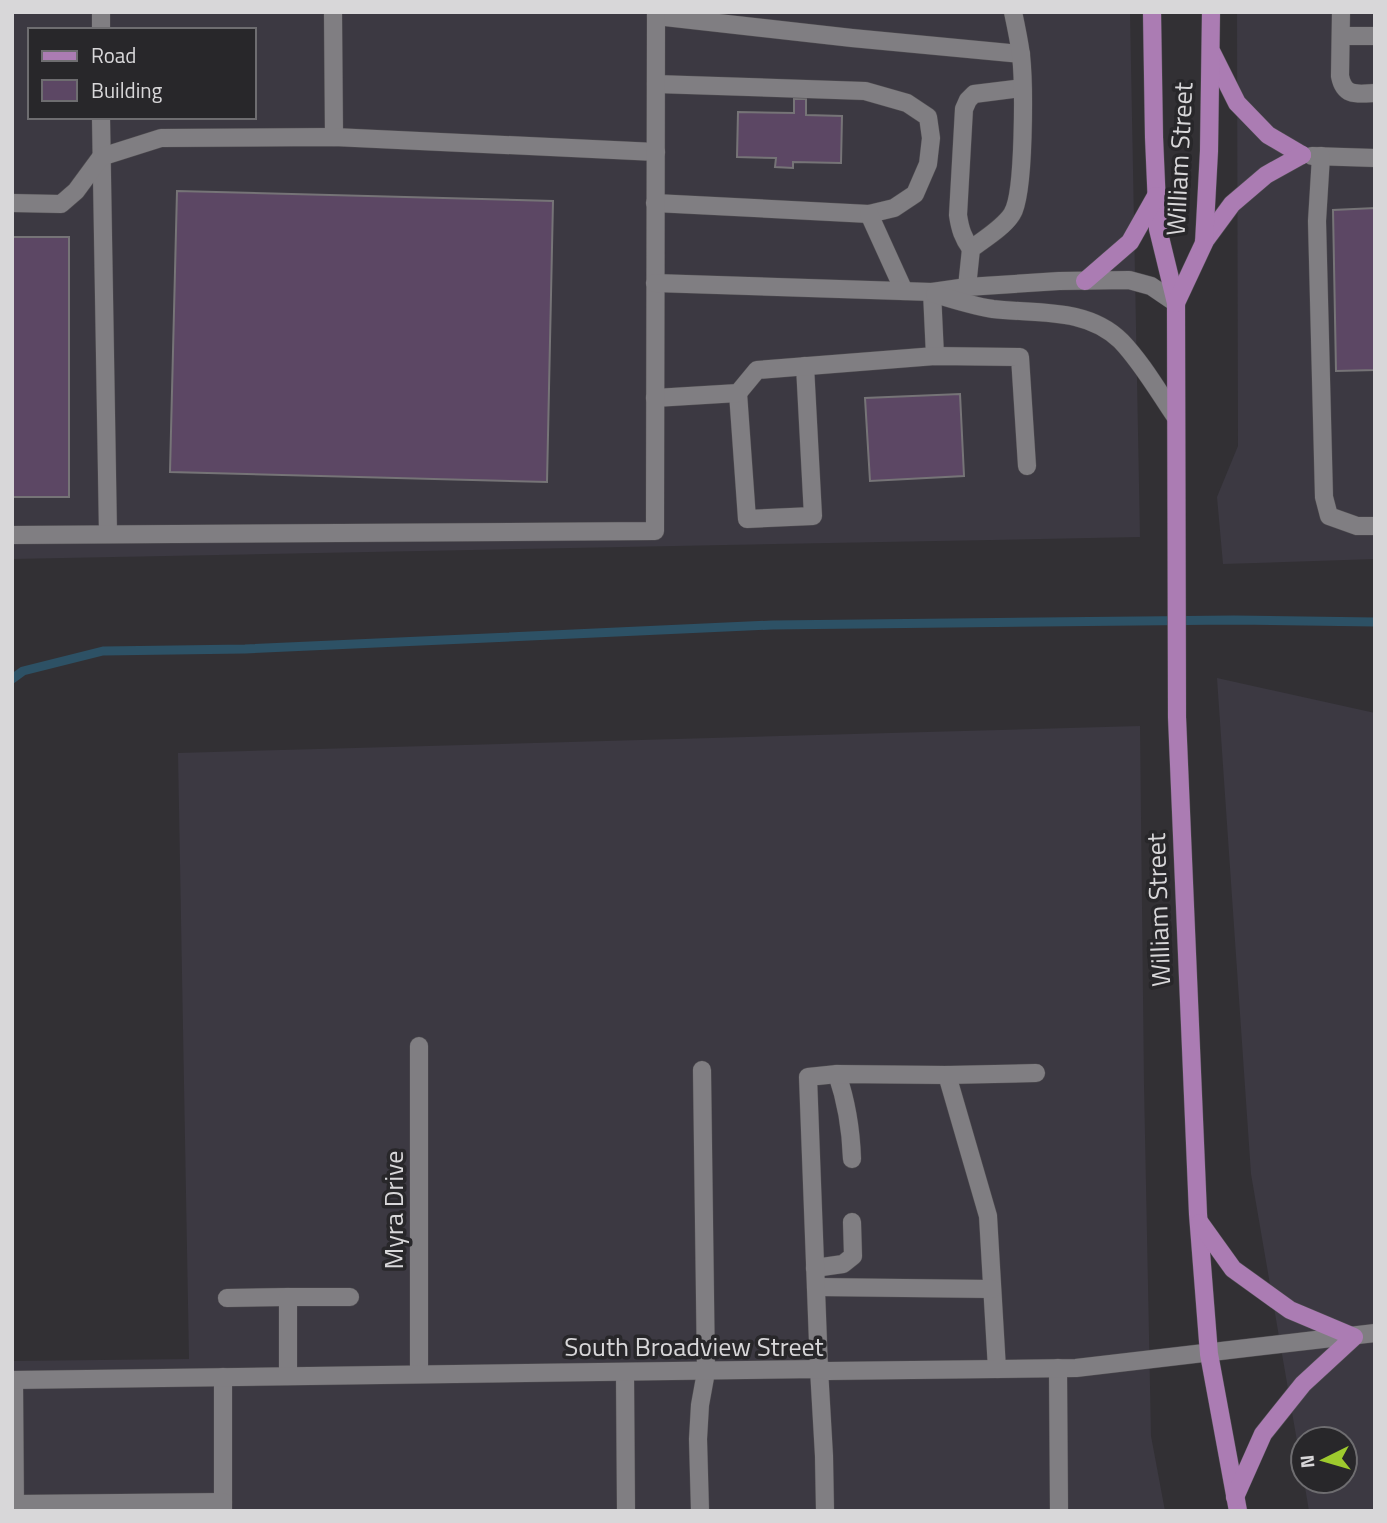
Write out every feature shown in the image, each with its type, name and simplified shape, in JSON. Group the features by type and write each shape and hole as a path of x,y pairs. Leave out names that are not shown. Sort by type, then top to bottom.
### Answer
{"main road":[{"name":"William Street","path":"1153,12 1157,229 1175,303 1177,717 1199,1222 1209,1354 1237,1504"},
{"name":"William Street","path":"1175,303 1204,243 1209,151 1211,12"},
{"path":"1210,50 1237,103 1268,135 1302,155"},
{"path":"1204,243 1232,204 1266,175 1302,155"},
{"path":"1085,281 1130,242 1157,193"},
{"path":"1199,1222 1233,1269 1290,1310 1354,1336 1303,1384 1263,1434 1237,1504"}],"street":[{"path":"333,12 334,137"},
{"path":"967,287 971,249 1011,216 1017,205 1020,185 1022,88 1021,54 1013,12"},
{"path":"1341,12 1342,85 1354,94 1375,93"},
{"path":"12,535 655,531 656,14 852,38 1021,54"},
{"path":"1340,36 1375,36"},
{"path":"655,203 869,214 894,208 915,194 928,164 931,138 928,117 907,103 865,91 656,84"},
{"path":"971,249 963,239 958,215 964,109 974,94 1022,88"},
{"path":"101,119 108,534"},
{"path":"12,203 61,204 76,191 101,157 161,138 334,137 656,152"},
{"path":"1302,155 1375,158"},
{"path":"1321,156 1317,222 1324,496 1329,516 1357,526 1375,526"},
{"path":"869,214 904,291"},
{"path":"655,282 932,292 967,287 1129,280 1152,286 1175,303"},
{"path":"932,292 934,356"},
{"path":"932,292 962,303 992,309 1055,312 1102,327 1120,340 1136,359 1175,416"},
{"path":"805,366 813,516 747,519 738,394 757,370 805,366 934,356 1020,357 1027,466"},
{"path":"655,398 738,394"},
{"name":"Myra Drive","path":"419,1046 419,1374"},
{"path":"700,1511 699,1405 706,1372 702,1070"},
{"path":"825,1511 808,1077 837,1074 1036,1073"},
{"path":"837,1074 848,1111 852,1159"},
{"path":"947,1075 988,1216 997,1369"},
{"path":"816,1268 843,1264 853,1256 852,1222"},
{"path":"816,1287 992,1289"},
{"path":"288,1297 288,1376"},
{"path":"227,1298 350,1297"},
{"name":"South Broadview Street","path":"13,1380 1076,1368 1375,1333"},
{"path":"1058,1368 1059,1511"},
{"path":"625,1373 626,1511"},
{"path":"13,1380 15,1507 223,1506 223,1377"}],"shaded area":[{"path":"12,12 1130,12 1140,537 12,559"},
{"path":"1237,12 1375,12 1375,559 1223,564 1217,497 1238,446"},
{"path":"1217,678 1375,713 1375,1511 1309,1511 1306,1495 1359,1495 1359,1425 1294,1425 1251,1174"},
{"path":"1140,726 1151,1436 1165,1511 12,1511 12,1361 189,1359 178,753"}],"building":[{"path":"794,99 806,99 806,115 842,116 841,163 793,162 793,168 775,167 776,158 737,157 738,112 794,113"},
{"path":"177,191 553,201 547,482 170,472"},
{"path":"1375,208 1375,370 1336,371 1333,210"},
{"path":"12,237 69,237 69,497 12,497"},
{"path":"960,394 964,476 870,481 865,398"}],"waterway":[{"path":"12,679 23,671 103,651 245,649 772,625 1234,620 1375,622"}]}
